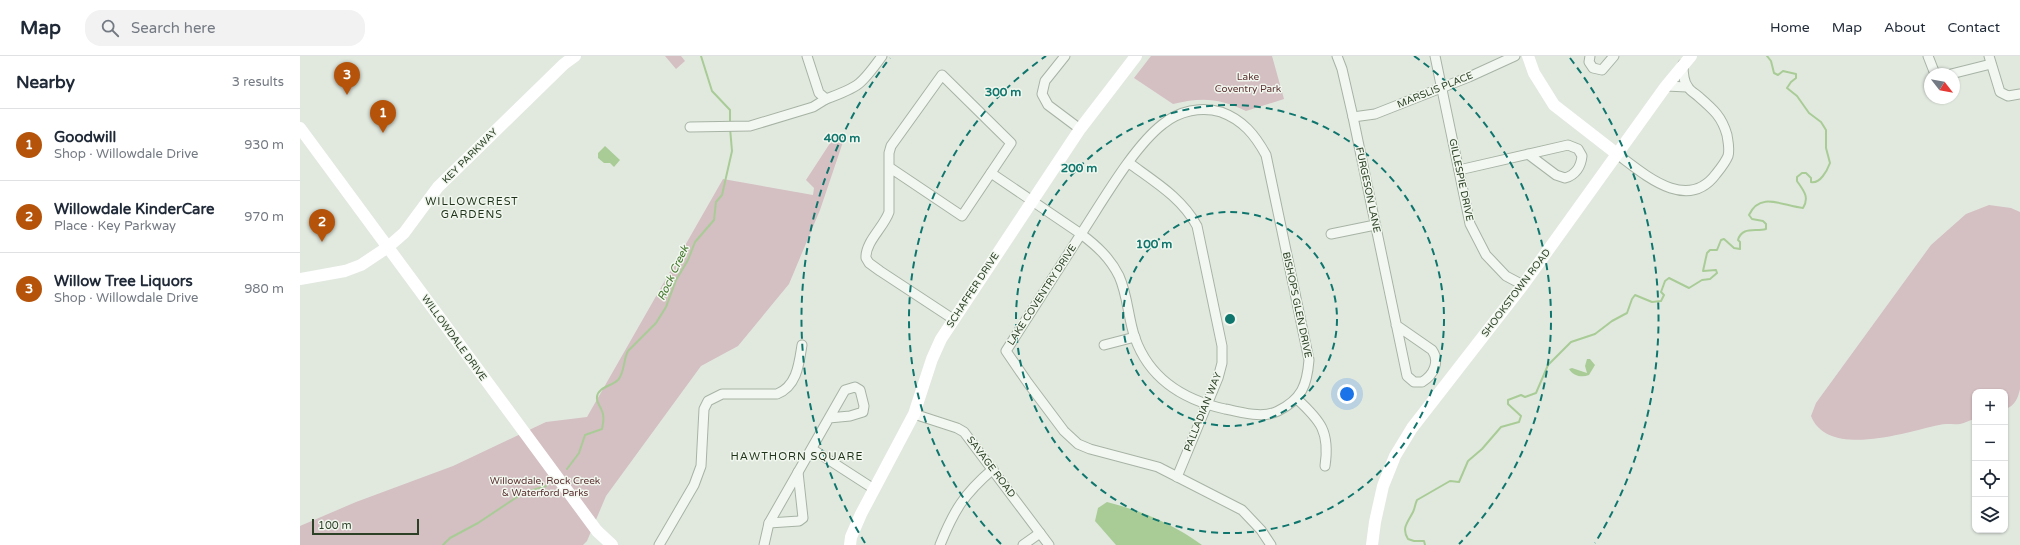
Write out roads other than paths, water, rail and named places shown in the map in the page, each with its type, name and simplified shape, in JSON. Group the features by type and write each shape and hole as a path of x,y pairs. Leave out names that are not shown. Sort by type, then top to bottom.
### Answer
{"street":[{"name":"KEY PARKWAY","path":"300,279 329,275 361,265 388,247 404,233 438,187 564,64 575,56"},
{"path":"807,56 819,93 826,99"},
{"path":"690,127 737,126 762,123 812,106 853,89 864,80 882,56"},
{"path":"1065,56 1045,81 1042,94 1048,106 1080,129"},
{"name":"SCHAFFER DRIVE","path":"850,545 851,537 856,525 914,414 932,360 941,339 1080,129 1136,56"},
{"name":"FURGESON LANE","path":"1337,56 1342,69 1353,117 1375,225 1407,376 1414,382 1422,382 1435,367 1437,361 1436,356 1432,350 1396,324"},
{"name":"GILLESPIE DRIVE","path":"1435,56 1470,224 1475,237 1486,255 1506,276 1523,285"},
{"name":"MARSLIS PLACE","path":"1353,117 1375,114 1469,77 1515,56"},
{"path":"1528,56 1534,73 1554,105 1652,180 1668,188 1678,190 1695,190 1709,182 1728,156 1728,141 1722,120 1688,87 1683,74 1687,60"},
{"path":"1590,56 1589,62 1593,68 1602,70 1614,56"},
{"path":"1928,56 1933,68"},
{"name":"SHOOKSTOWN ROAD","path":"1372,545 1375,522 1383,486 1395,456 1412,428 1523,285 1666,86 1687,60"},
{"path":"1960,71 1990,60 2000,92 2008,96 2020,94"},
{"path":"889,167 962,216 1011,143 942,75 891,146 888,153 889,212 886,220 868,248 866,258 869,263 880,271 953,319"},
{"path":"1666,86 1688,87"},
{"name":"BISHOPS GLEN DRIVE","path":"1081,234 1129,162 1152,133 1164,123 1187,112 1200,109 1213,110 1237,120 1248,128 1258,140 1266,155 1309,360 1308,376 1297,399"},
{"name":"WILLOWDALE DRIVE","path":"300,128 455,337 490,389 597,531 612,545"},
{"path":"1459,170 1528,154 1568,145 1578,149 1582,156 1577,171 1565,178 1556,175 1528,154"},
{"name":"PALLADIAN WAY","path":"1129,162 1178,199 1190,213 1197,226 1222,346 1222,363 1207,405 1177,477"},
{"path":"991,173 1081,234 1100,249 1118,275 1125,291 1135,337 1145,359 1158,375 1173,389 1190,399 1207,405 1253,414 1272,414 1297,399 1311,412 1326,434 1328,448 1325,466"},
{"path":"1331,234 1375,225"},
{"name":"LAKE COVENTRY DRIVE","path":"1081,234 1006,350 1028,383 1064,431 1078,444 1158,467 1242,510 1262,530 1271,545"},
{"path":"1104,345 1135,337"},
{"path":"659,545 694,485 701,466 704,408 708,400 722,394 777,394 785,391 797,375 802,344"},
{"name":"SAVAGE ROAD","path":"914,414 957,428 964,432 1049,545"},
{"path":"764,545 769,523 829,418"},
{"path":"812,448 874,489"},
{"path":"940,545 949,522 960,503 973,486 993,469"},
{"path":"769,523 798,521 804,518 798,472"},
{"path":"1024,545 1040,532"}],"waterway":[{"name":"Rock Creek","path":"701,56 712,91 730,110 730,124"},
{"path":"1425,545 1424,541 1414,541 1408,539 1405,532 1406,525 1414,510 1417,500 1450,481 1459,482 1468,461 1482,449 1501,427 1519,422 1521,416 1508,404 1508,400 1521,395 1525,397 1536,393 1548,365 1571,342 1595,334 1612,321 1627,313 1635,295 1652,302 1661,301 1664,295 1661,292 1665,281 1669,278 1689,288 1702,280 1710,279 1717,273 1716,270 1703,271 1707,253 1710,250 1717,250 1721,240 1724,239 1734,248 1740,249 1740,242 1738,240 1743,233 1749,230 1766,229 1766,224 1763,221 1752,219 1749,215 1759,204 1773,202 1803,208 1806,197 1797,181 1797,177 1802,173 1806,173 1811,178 1811,182 1814,182 1820,179 1825,173 1830,163 1826,148 1826,130 1821,122 1809,113 1797,96 1787,88 1796,78 1796,74 1783,71 1778,75 1774,73 1771,61 1767,56"},
{"name":"Rock Creek","path":"567,469 579,453 585,435 602,429 604,420 597,401 598,394 600,391 618,380 623,370 628,351 656,323 666,307 676,280 688,260 695,242 714,220 716,202 722,195 732,151 730,128"},
{"name":"Rock Creek","path":"443,545 450,538 478,523 523,493 546,486"}],"place":[{"name":"Willow Tree Liquors","path":"347,95"},
{"name":"Goodwill","path":"383,133"},
{"name":"Willowdale KinderCare","path":"322,242"}],"district":[{"name":"WILLOWCREST GARDENS","path":"472,207"},
{"name":"HAWTHORN SQUARE","path":"797,456"}],"park label":[{"name":"Lake Coventry Park","path":"1248,82"},
{"name":"Willowdale, Rock Creek & Waterford Parks","path":"545,486"}]}
